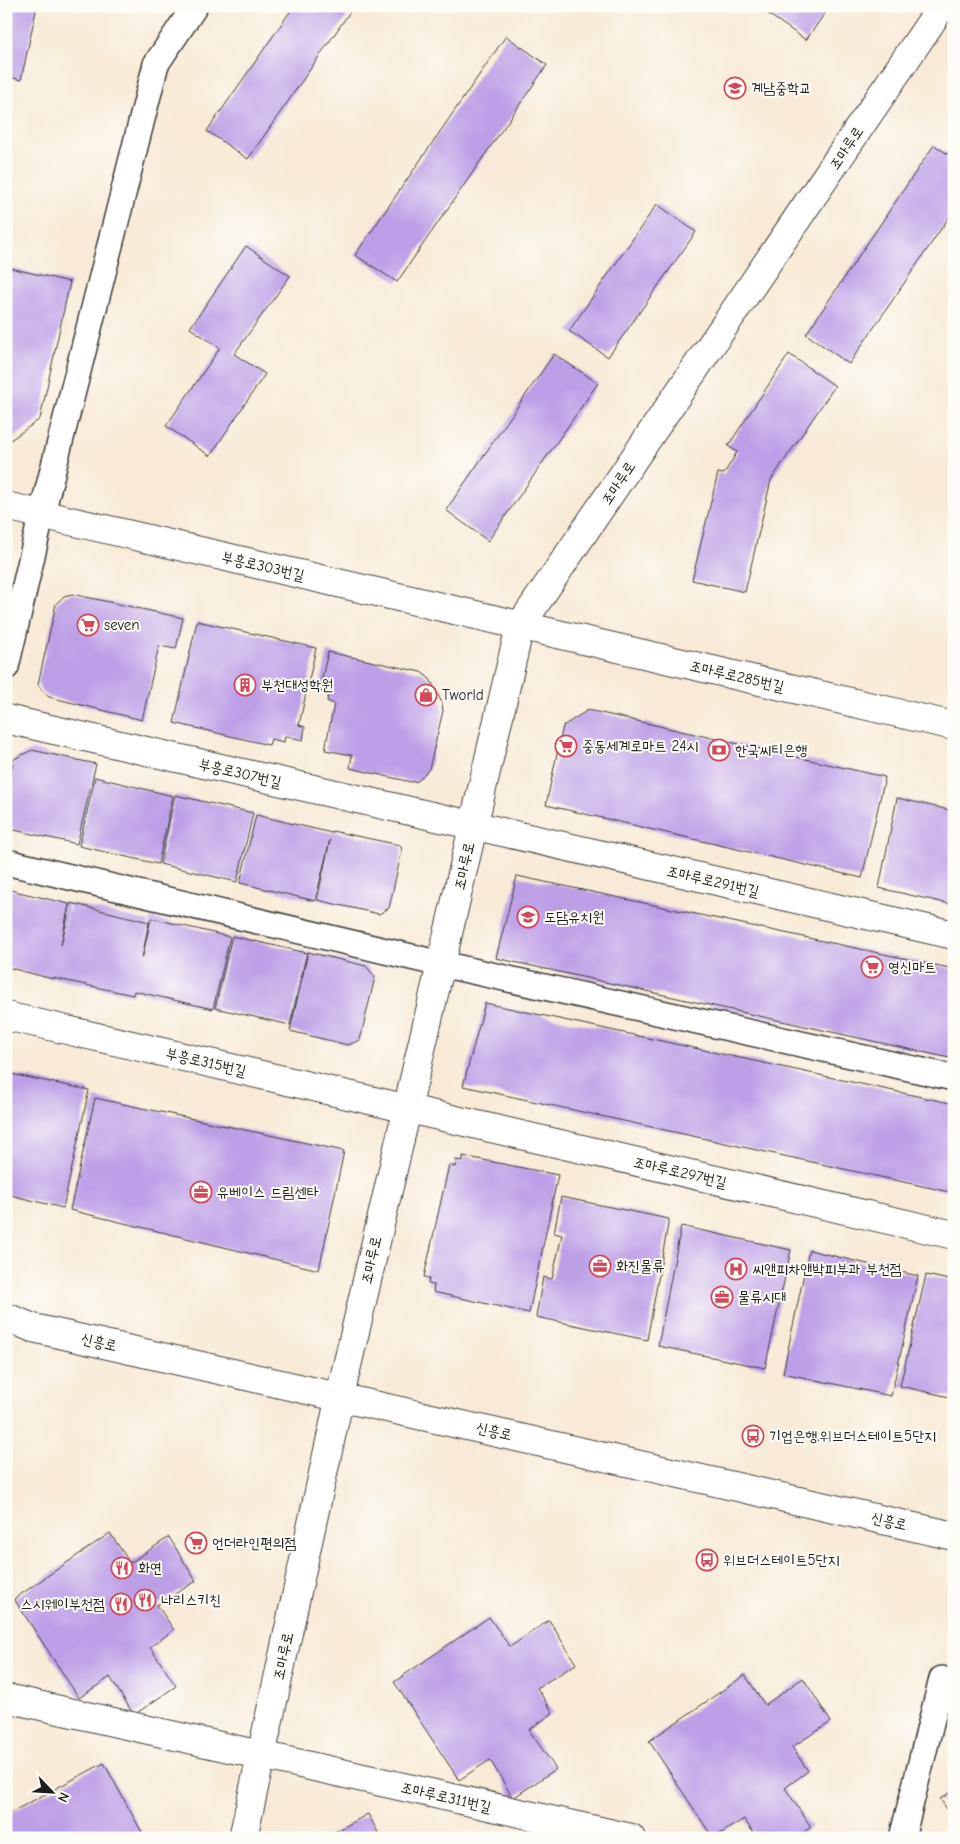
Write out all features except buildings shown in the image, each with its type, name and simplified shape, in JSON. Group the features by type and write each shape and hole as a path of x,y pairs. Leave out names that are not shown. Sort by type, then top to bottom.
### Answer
{"street":[{"path":"6,667 42,513 156,64 195,6"},
{"name":"조마루로","path":"243,1838 340,1396 520,626 942,6"},
{"name":"부흥로303번길","path":"6,506 520,626"},
{"name":"조마루로285번길","path":"520,626 954,726"},
{"name":"부흥로307번길","path":"6,719 473,826"},
{"name":"조마루로291번길","path":"473,826 954,935"},
{"path":"6,862 441,964 954,1078"},
{"name":"부흥로315번길","path":"6,1016 407,1108"},
{"name":"조마루로297번길","path":"407,1108 954,1235"},
{"name":"신흥로","path":"6,1307 33,1328"},
{"name":"신흥로","path":"6,1317 33,1328 954,1536"},
{"name":"신흥로","path":"6,1327 33,1328"},
{"name":"신흥로","path":"6,1336 33,1328"},
{"path":"902,1838 942,1679"},
{"name":"조마루로311번길","path":"6,1698 631,1838"}],"place":[{"name":"계남중학교","path":"735,88"},
{"name":"seven","path":"88,625"},
{"name":"부천대성학원","path":"245,685"},
{"name":"Tworld","path":"426,695"},
{"name":"중동세계로마트 24시","path":"566,746"},
{"name":"한국씨티은행","path":"719,750"},
{"name":"도담유치원","path":"528,917"},
{"name":"영신마트","path":"872,967"},
{"name":"유베이스 드림센타","path":"201,1192"},
{"name":"화진물류","path":"600,1266"},
{"name":"씨앤피차앤박피부과 부천점","path":"736,1269"},
{"name":"물류시대","path":"722,1297"},
{"name":"기업은행.위브더스테이트5단지","path":"753,1436"},
{"name":"언더라인편의점","path":"196,1543"},
{"name":"위브더스테이트5단지","path":"707,1560"},
{"name":"화연","path":"122,1568"},
{"name":"나리스키친","path":"145,1600"},
{"name":"스시웨이부천점","path":"121,1604"}]}
